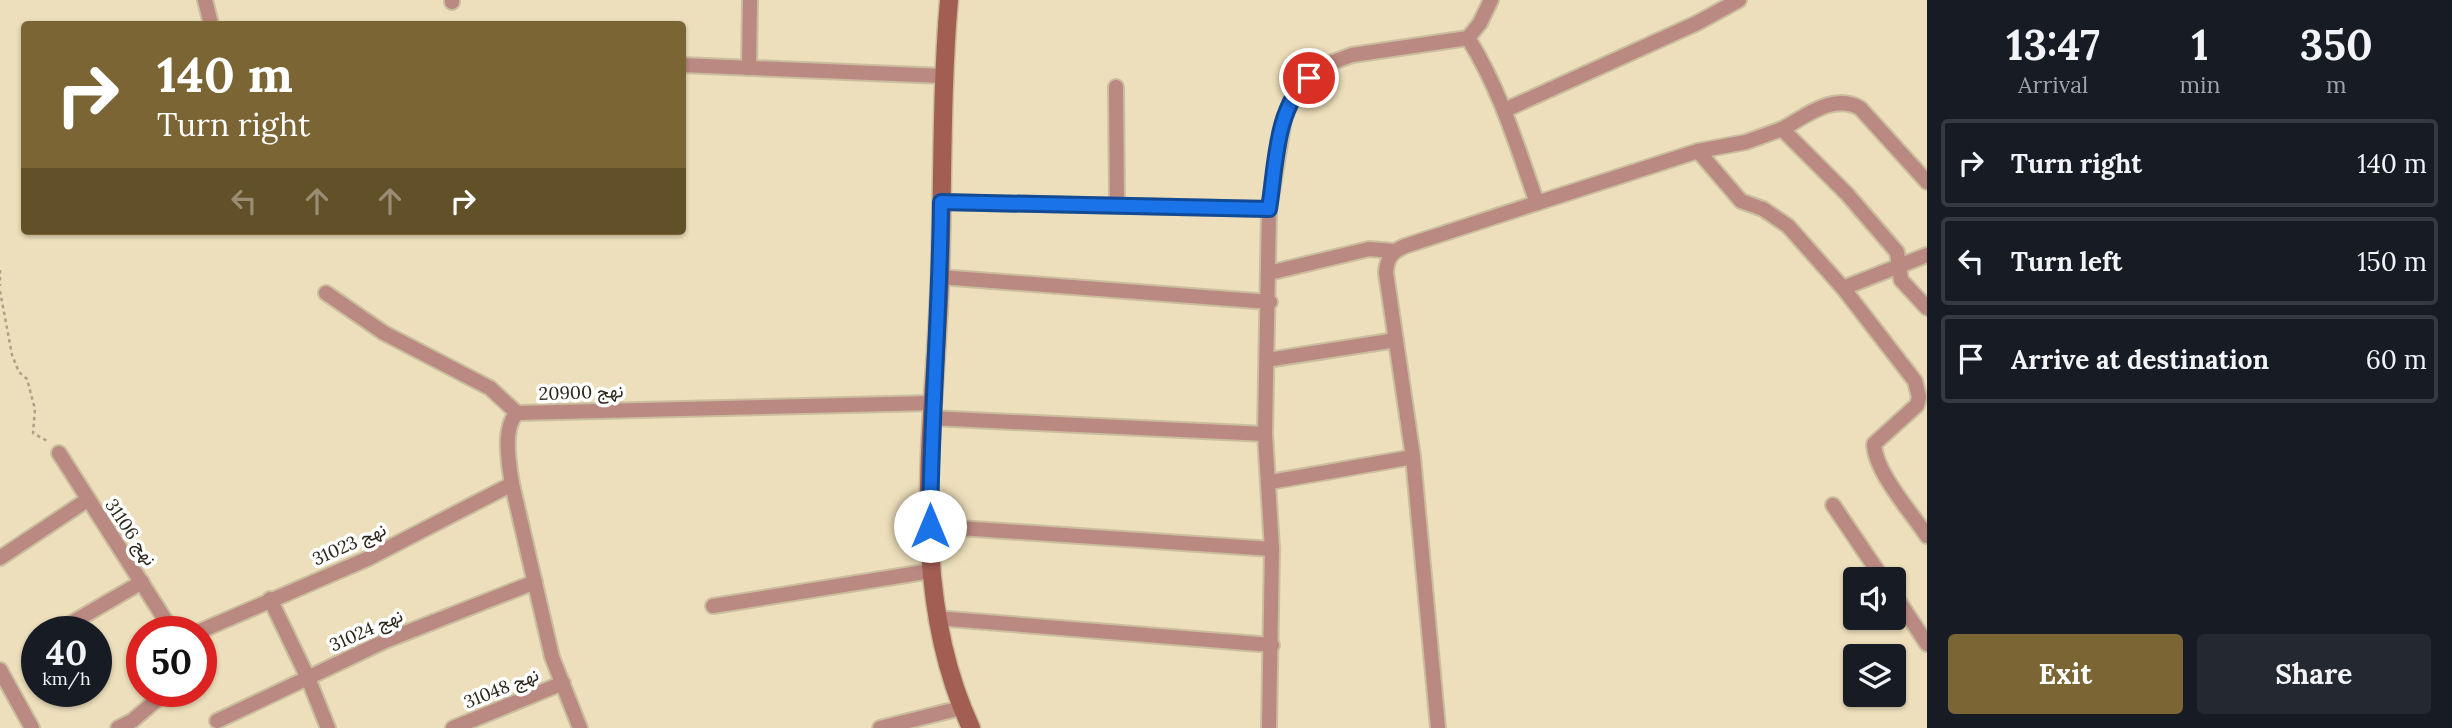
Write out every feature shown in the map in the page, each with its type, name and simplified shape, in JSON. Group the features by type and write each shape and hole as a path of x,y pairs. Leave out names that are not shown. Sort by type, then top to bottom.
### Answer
{"main road":[{"path":"949,0 943,76 940,277 932,411 931,570 936,618 948,670 971,728"}],"street":[{"path":"205,0 210,21"},
{"path":"749,68 750,0"},
{"path":"1269,728 1272,549 1265,434 1270,302 1269,209 1284,119 1296,90 1322,66 1352,55 1468,38 1480,23 1491,0"},
{"path":"1505,110 1698,23 1739,0"},
{"path":"1468,38 1485,65 1505,110 1537,203"},
{"path":"686,65 943,76"},
{"path":"1116,87 1117,205"},
{"path":"1269,273 1369,249 1394,251 1698,150 1746,142 1782,129 1833,103 1849,102 1860,108 1927,182"},
{"path":"1782,129 1847,194 1897,252 1901,280 1927,308"},
{"path":"1698,150 1734,195 1788,226 1843,288 1923,390 1917,405 1874,444 1874,450 1885,474 1927,536"},
{"path":"941,202 1269,209"},
{"path":"1394,251 1386,260 1385,272 1413,457 1438,728"},
{"path":"1843,288 1927,255"},
{"path":"940,277 1270,302"},
{"path":"326,293 384,332 490,388 517,412"},
{"path":"1267,360 1396,340"},
{"name":"نهج 20900","path":"580,728 552,657 512,484 508,455 512,422 517,412 932,411 1265,434"},
{"name":"نهج 31106","path":"59,453 163,616"},
{"path":"1270,482 1413,457"},
{"name":"نهج 31023","path":"217,623 367,559 512,484"},
{"path":"0,558 87,500"},
{"path":"1833,505 1875,567"},
{"path":"930,526 1272,549"},
{"path":"713,606 931,570"},
{"path":"84,616 142,582"},
{"name":"نهج 31024","path":"217,721 385,641 535,582"},
{"path":"270,599 308,678 328,728"},
{"path":"1906,612 1927,644"},
{"path":"936,618 1272,645"},
{"path":"0,670 32,728"},
{"name":"نهج 31048","path":"453,728 563,683"},
{"path":"118,728 134,724 151,707"},
{"path":"880,728 961,708"}],"path":[{"path":"0,270 0,286"},
{"path":"0,291 12,355 19,372 27,379 35,409 33,433 44,436 59,453"}],"route":[{"path":"930,526 931,418 940,277 941,202 1269,209 1284,119 1296,90 1309,78"}]}
